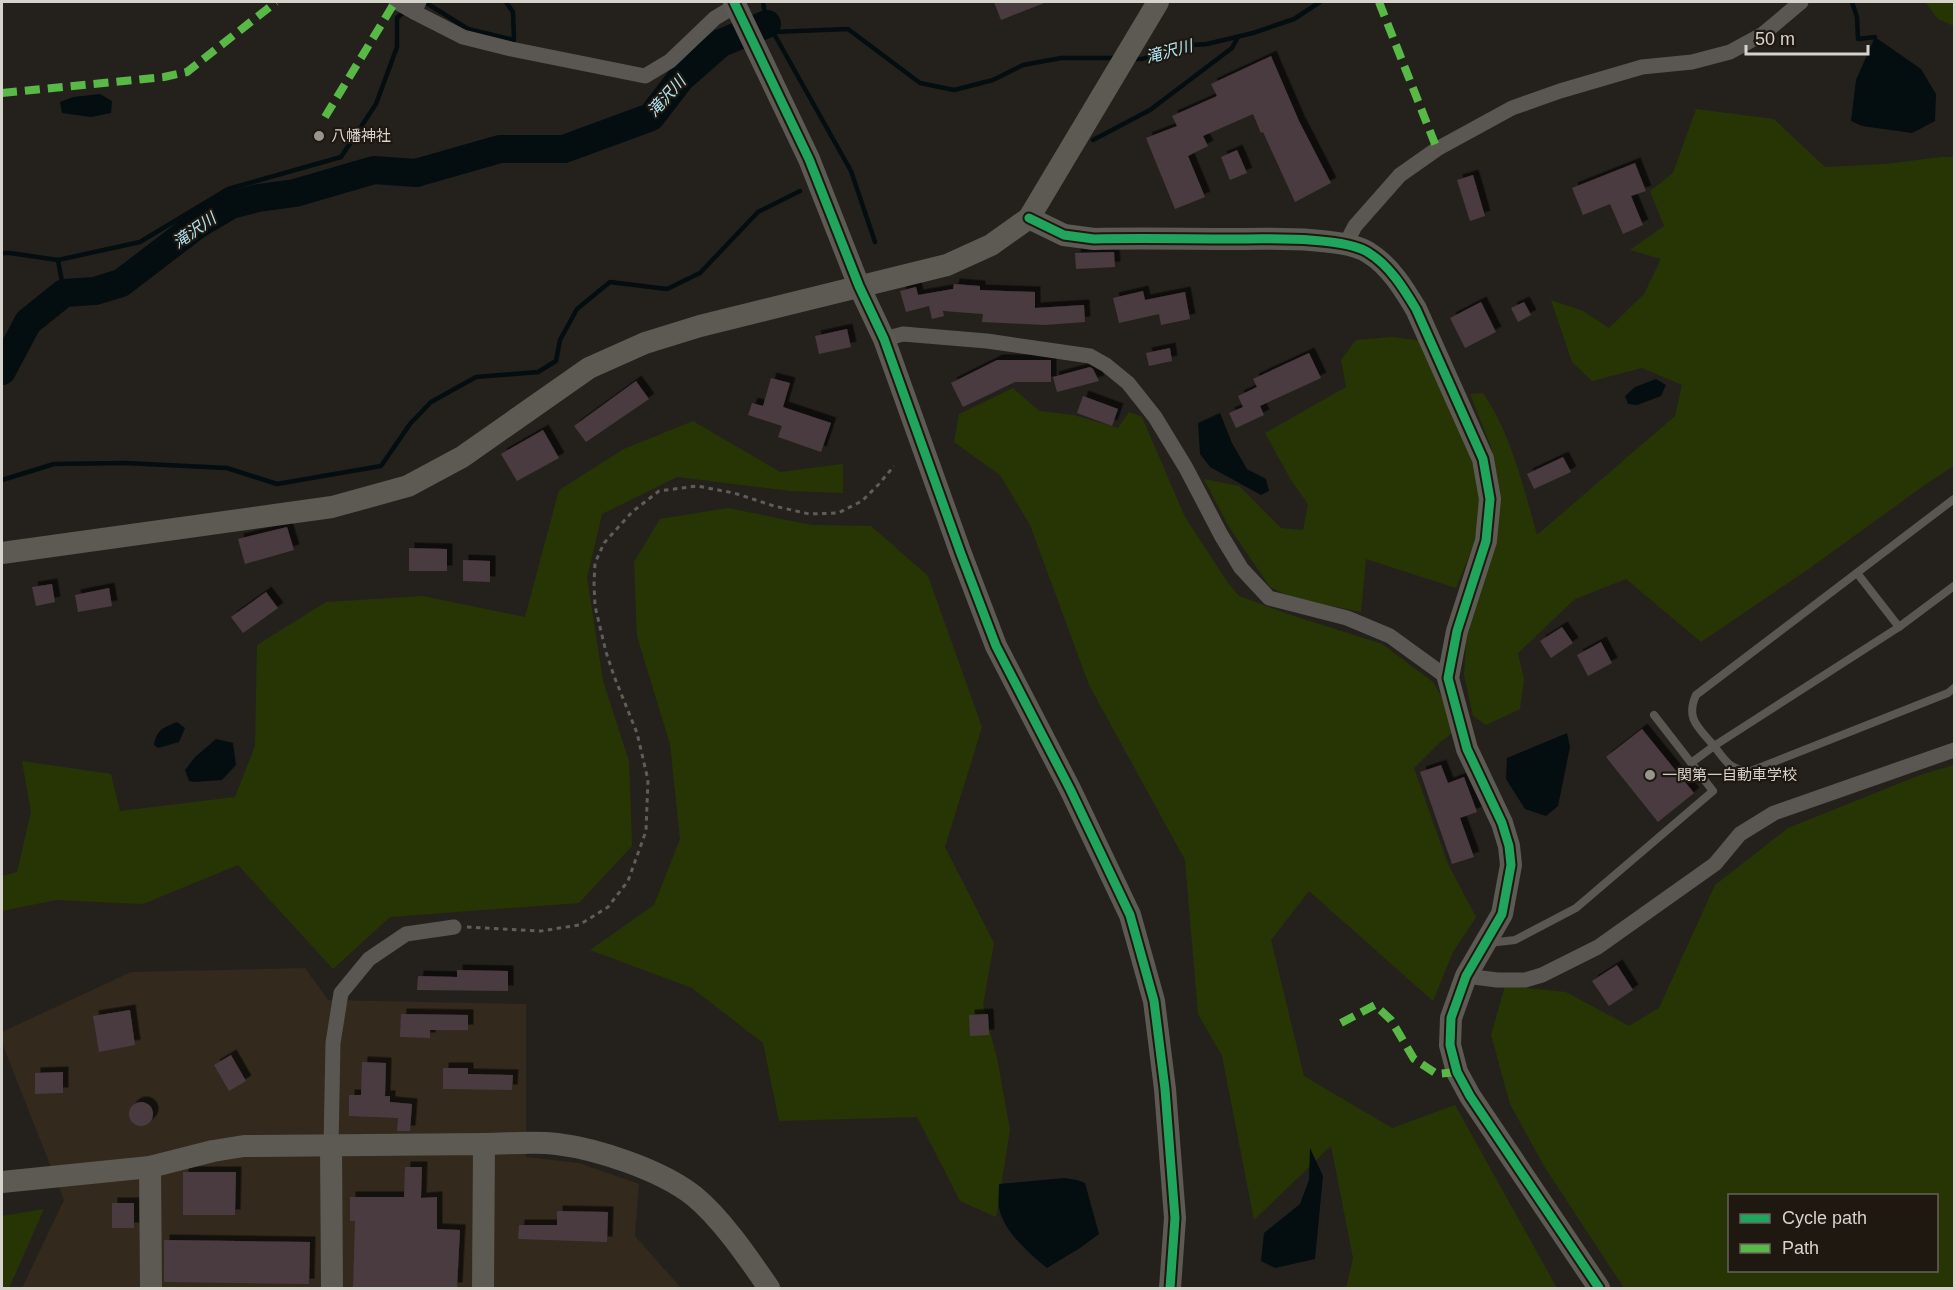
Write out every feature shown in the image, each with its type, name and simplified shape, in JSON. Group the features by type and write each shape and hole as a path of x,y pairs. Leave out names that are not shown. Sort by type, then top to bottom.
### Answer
{"street":[{"path":"396,2 416,7 463,37 645,76 670,61 715,18 734,4 809,159 859,286 884,339 996,646 1070,789 1130,915 1154,1001 1165,1089 1175,1218 1170,1288"},
{"path":"2,553 332,507 408,486 462,458 589,368 645,344 700,326 947,265 991,245 1029,218 1158,2"},
{"path":"1345,245 1355,226 1400,175 1437,148 1512,108 1642,67 1692,62 1730,52 1763,34 1802,2"},
{"path":"1029,218 1064,235 1094,239 1284,238 1345,245 1368,252 1389,271 1404,289 1421,320 1484,459 1490,499 1486,542 1457,631 1448,678 1467,749 1502,823 1509,846 1511,865 1502,914 1466,976 1451,1018 1450,1045 1457,1072 1470,1096 1599,1288"},
{"path":"884,339 903,334 999,343 1090,356 1106,365 1128,383 1155,417 1241,568 1269,598 1347,618 1390,636 1448,678"},
{"path":"1466,976 1497,980 1526,980 1542,975 1598,947 1715,864 1740,834 1774,813 1954,750"},
{"path":"332,1288 333,1043 341,993 369,960 406,934 454,927"},
{"path":"483,1288 484,1144"},
{"path":"2,1182 150,1167 213,1151 244,1146 557,1144 608,1155 652,1172 693,1196 733,1240 769,1288"},
{"path":"150,1167 151,1288"}],"lane":[{"path":"1954,499 1708,684 1696,694 1690,711 1693,722 1729,765 1737,770 1751,771 1948,693 1954,688"},
{"path":"1857,573 1899,627"},
{"path":"1691,763 1899,627 1954,586"},
{"path":"1485,943 1515,940 1576,908 1713,791 1654,715"}],"path":[{"path":"454,927 542,931 579,925 608,907 628,881 646,831 648,780 637,733 606,652 595,606 594,584 596,563 604,543 632,512 659,492 697,486 734,493 809,514 838,513 862,501 894,466"}],"shaded area":[{"path":"1875,37 1921,69 1936,94 1935,121 1912,133 1862,126 1851,121 1856,80"},
{"path":"100,94 112,101 111,113 91,117 62,113 60,102 73,97"},
{"path":"1656,379 1666,385 1661,396 1637,405 1628,404 1625,396 1635,387"},
{"path":"1220,413 1232,443 1247,469 1266,479 1269,491 1261,495 1210,467 1200,454 1198,423"},
{"path":"177,722 185,728 179,742 158,748 154,745 161,730"},
{"path":"1567,733 1570,747 1558,806 1546,816 1525,809 1506,779 1507,758"},
{"path":"216,739 233,743 236,765 222,780 189,781 185,770 195,757"},
{"path":"305,968 328,1000 526,1004 526,1157 579,1163 639,1184 635,1236 681,1288 22,1288 64,1200 2,1043 2,1032 131,972"},
{"path":"1310,1148 1323,1176 1315,1259 1275,1268 1261,1261 1264,1233 1300,1204 1309,1180"},
{"path":"1064,1178 1085,1183 1099,1234 1047,1268 1018,1241 1006,1225 999,1208 999,1184"}],"green space":[{"path":"1925,2 1954,2 1954,26 1938,19"},
{"path":"1696,109 1774,119 1825,167 1954,157 1954,466 1701,642 1626,579 1575,599 1518,653 1524,679 1520,709 1486,725 1473,716 1464,675 1467,634 1498,480 1491,447 1470,394 1483,393 1493,409 1516,462 1537,535 1675,416 1682,385 1642,368 1592,381 1572,362 1551,300 1583,311 1609,328 1644,294 1661,259 1630,250 1664,226 1650,191 1673,173"},
{"path":"1391,337 1425,341 1458,420 1483,495 1474,544 1456,588 1366,559 1361,612 1293,598 1270,587 1229,527 1204,479 1239,486 1281,528 1303,530 1308,504 1291,480 1265,433 1346,387 1341,360 1356,340"},
{"path":"1013,388 1039,411 1074,415 1118,428 1129,412 1142,417 1185,517 1239,596 1382,644 1433,682 1450,712 1452,733 1414,768 1448,864 1476,917 1453,952 1433,1001 1309,891 1271,940 1304,1076 1392,1128 1455,1105 1557,1288 1346,1288 1353,1258 1331,1146 1254,1220 1222,1056 1198,1014 1185,860 1089,685 1030,525 1000,475 954,442 959,414"},
{"path":"693,421 780,472 843,464 843,493 791,491 677,477 602,514 587,578 603,681 629,761 632,846 579,903 390,917 333,969 238,865 143,904 56,900 2,911 2,876 17,872 31,812 22,761 111,774 120,811 235,797 255,746 257,645 326,602 423,596 525,617 559,490 624,449"},
{"path":"728,508 812,525 871,526 928,576 982,727 945,847 994,943 983,1005 997,1058 1010,1130 996,1217 960,1201 917,1117 779,1121 763,1043 692,988 590,950 654,905 680,839 670,744 637,636 634,562 660,519"},
{"path":"1954,765 1954,1288 1624,1288 1544,1166 1510,1104 1491,1035 1505,986 1566,992 1629,1026 1659,1008 1715,885 1788,828 1920,775"},
{"path":"44,1209 9,1288 2,1288 2,1216"}],"building":[{"path":"994,2 1047,2 1001,20"},
{"path":"1271,56 1299,121 1331,183 1295,202 1253,114 1203,136 1208,146 1188,156 1205,197 1175,209 1146,138 1177,126 1172,116 1217,96 1211,84"},
{"path":"1237,150 1247,173 1230,180 1221,157"},
{"path":"1635,163 1646,191 1631,196 1643,225 1623,234 1610,204 1583,215 1572,188"},
{"path":"1473,175 1485,216 1470,221 1457,180"},
{"path":"1114,252 1115,267 1076,269 1075,253"},
{"path":"954,284 980,286 980,290 1035,292 1035,308 1084,305 1085,322 1045,325 982,322 983,314 943,311 944,316 932,319 929,306 906,312 900,291 916,287 918,295 953,289"},
{"path":"1143,291 1145,300 1185,292 1190,319 1161,325 1159,314 1119,323 1113,298"},
{"path":"1481,302 1496,332 1465,348 1450,318"},
{"path":"1524,302 1531,315 1518,322 1511,308"},
{"path":"847,329 851,347 819,354 815,336"},
{"path":"1170,348 1172,361 1149,366 1146,353"},
{"path":"1309,353 1321,378 1260,406 1264,415 1236,428 1229,413 1243,407 1238,396 1257,387 1253,379"},
{"path":"997,360 1051,360 1051,382 1015,382 963,407 951,383"},
{"path":"1090,367 1099,381 1057,392 1053,377"},
{"path":"771,378 790,383 783,407 831,423 821,452 778,437 782,426 748,415 752,403 763,406"},
{"path":"636,381 649,399 586,442 574,426"},
{"path":"1083,396 1118,409 1112,426 1077,413"},
{"path":"543,430 559,458 517,481 501,454"},
{"path":"1563,457 1571,472 1534,489 1527,474"},
{"path":"287,527 294,550 245,564 238,539"},
{"path":"409,548 447,549 447,571 409,571"},
{"path":"463,560 490,561 490,582 463,581"},
{"path":"52,584 55,602 36,606 32,587"},
{"path":"109,588 112,606 78,612 75,595"},
{"path":"266,592 278,608 243,633 231,617"},
{"path":"1562,627 1573,643 1551,658 1540,641"},
{"path":"1601,642 1612,663 1588,676 1577,655"},
{"name":"一関第一自動車学校","path":"1642,729 1694,793 1658,822 1606,757"},
{"path":"1441,765 1448,783 1464,777 1477,812 1460,818 1474,857 1452,864 1420,772"},
{"path":"1617,965 1633,990 1609,1006 1592,981"},
{"path":"457,970 508,971 508,991 417,990 418,976 457,977"},
{"path":"130,1010 135,1045 99,1052 93,1016"},
{"path":"401,1014 468,1015 468,1030 430,1030 430,1038 400,1037"},
{"path":"988,1014 989,1035 970,1036 969,1015"},
{"path":"231,1055 246,1081 229,1091 214,1065"},
{"path":"362,1062 386,1063 385,1096 390,1096 390,1102 412,1104 410,1131 397,1131 398,1118 349,1116 349,1095 361,1095"},
{"path":"443,1068 468,1068 468,1074 513,1075 512,1090 443,1089"},
{"path":"63,1072 63,1093 35,1094 35,1073"},
{"path":"141,1102 146,1103 152,1109 152,1119 146,1125 141,1126 136,1125 130,1119 129,1114 130,1109 136,1103"},
{"path":"405,1167 422,1167 421,1198 437,1197 437,1229 460,1230 457,1288 353,1288 355,1221 350,1221 350,1197 404,1197"},
{"path":"183,1172 236,1172 235,1215 183,1215"},
{"path":"112,1203 134,1203 134,1228 112,1228"},
{"path":"557,1211 608,1212 607,1242 518,1239 519,1225 557,1225"},
{"path":"164,1240 310,1242 309,1284 164,1282"}],"waterway":[{"path":"422,3 428,4 468,29 514,40 513,12 506,2"},
{"name":"滝沢川","path":"763,2 767,24 773,32 848,29 920,83 954,90 993,80 1023,65 1061,58 1115,58"},
{"name":"滝沢川","path":"1132,59 1142,59 1177,46 1207,44 1253,33 1294,19 1320,2"},
{"path":"1852,2 1857,17 1858,39 1875,37"},
{"path":"2,253 58,260 140,242 228,189 341,157 376,104 397,47 397,18 406,10"},
{"name":"滝沢川","path":"2,371 28,322 64,293 95,291 121,283 197,225 231,205 258,198 295,193 374,170 416,173 500,149 564,149 651,117 681,78 721,43 767,24"},
{"path":"773,32 851,171 875,242"},
{"path":"1093,140 1150,110 1232,48 1238,37"},
{"path":"2,480 54,464 125,463 227,468 277,484 381,466 410,424 431,402 476,377 538,372 556,361 560,340 577,309 610,282 667,289 700,273 758,212 800,191"},
{"path":"58,260 64,293"}],"marked path":[{"path":"2,93 164,77 187,72 276,2"},
{"path":"325,117 395,2"},
{"path":"1379,2 1437,149"},
{"path":"1341,1023 1375,1005 1391,1020 1414,1059 1437,1074 1457,1072"}],"cycle path":[{"path":"734,2 809,159 859,286 884,339 996,646 1070,789 1130,915 1154,1001 1165,1089 1175,1218 1170,1288"},
{"path":"1029,218 1064,235 1094,239 1283,239 1342,244 1369,253 1384,264 1416,309 1483,459 1490,499 1486,541 1457,631 1448,678 1467,749 1502,823 1509,846 1511,865 1502,914 1466,976 1451,1018 1450,1045 1457,1072 1470,1096 1599,1288"}],"place":[{"name":"八幡神社","path":"319,136"},
{"name":"一関第一自動車学校","path":"1650,775"}]}
